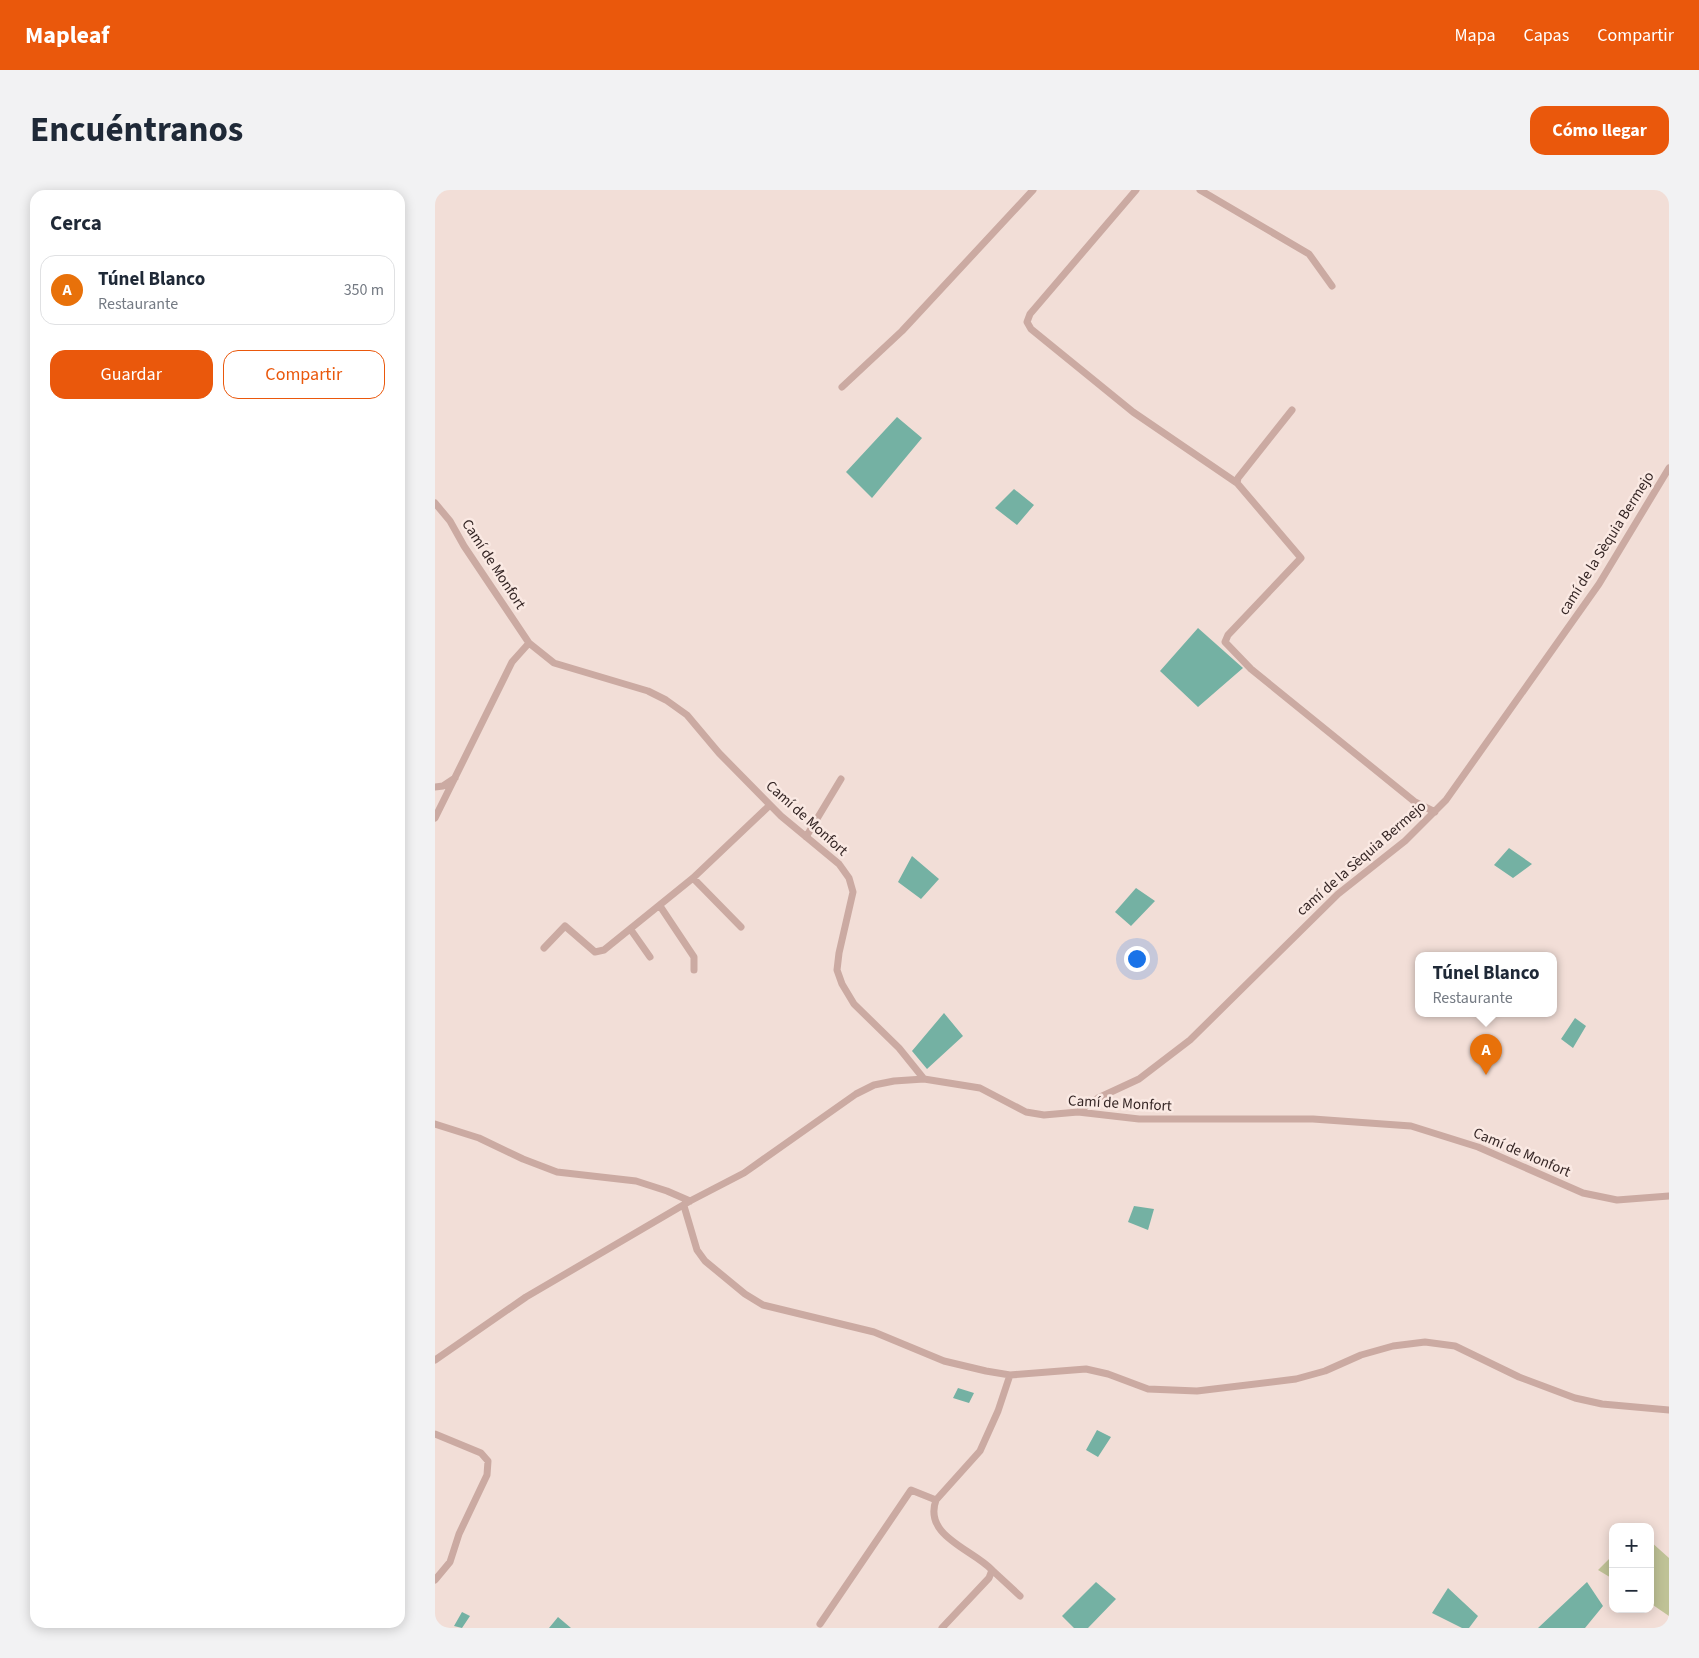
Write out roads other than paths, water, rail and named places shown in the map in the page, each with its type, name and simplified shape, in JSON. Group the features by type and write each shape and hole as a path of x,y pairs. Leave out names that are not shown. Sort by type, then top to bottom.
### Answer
{"street":[{"path":"842,387 902,331 1033,190"},
{"path":"1136,190 1031,314 1027,322 1031,329 1104,389 1237,483 1301,558 1228,636 1225,642 1251,669 1415,802 1435,812"},
{"path":"1200,190 1309,254 1332,286"},
{"path":"1237,483 1238,478 1292,410"},
{"name":"camí de la Sèquia Bermejo","path":"1078,1112 1098,1098 1139,1079 1189,1040 1338,894 1405,841 1435,812 1446,800 1599,584 1669,468"},
{"name":"Camí de Monfort","path":"435,503 450,521 529,643 554,663 628,684 666,700 687,715 719,753 771,805 839,864 849,878 853,892 837,970 842,984 854,1004 899,1048 924,1079 981,1088 1027,1112 1044,1115 1078,1112 1139,1119 1313,1119 1411,1126 1478,1147 1583,1193 1601,1198 1617,1200 1669,1196"},
{"path":"435,818 512,662 529,643"},
{"path":"435,787 443,786 455,778"},
{"path":"806,837 841,779"},
{"path":"544,948 565,926 595,952 604,950 661,906 771,805"},
{"path":"693,878 741,927"},
{"path":"661,906 694,957 694,970"},
{"path":"631,930 650,957"},
{"path":"435,1360 446,1355 526,1297 744,1173 774,1154 857,1094 873,1086 894,1081 924,1079"},
{"path":"435,1124 479,1138 523,1159 557,1172 636,1182 667,1191 687,1204 697,1250 705,1261 745,1294 763,1305 874,1332 943,1361 1010,1375 1086,1369 1108,1374 1149,1389 1197,1391 1296,1379 1325,1371 1361,1355 1393,1346 1425,1342 1455,1346 1519,1377 1575,1398 1602,1404 1669,1410"},
{"path":"1010,1375 998,1411 980,1451 936,1500 933,1510 935,1524 943,1533 992,1570 1020,1596"},
{"path":"435,1434 481,1453 488,1461 487,1475 459,1534 450,1562 435,1580"},
{"path":"820,1624 911,1490 936,1500"},
{"path":"942,1628 989,1578 992,1570"}],"water":[{"path":"897,417 922,438 872,498 846,472"},
{"path":"1014,489 1034,505 1017,525 995,508"},
{"path":"1198,628 1243,668 1198,707 1160,671"},
{"path":"1509,848 1532,864 1513,878 1494,865"},
{"path":"912,856 939,879 921,899 898,882"},
{"path":"1136,888 1155,901 1131,926 1115,912"},
{"path":"944,1013 963,1036 927,1069 912,1051"},
{"path":"1575,1018 1586,1026 1573,1048 1561,1039"},
{"path":"1134,1206 1154,1209 1148,1230 1128,1222"},
{"path":"958,1388 974,1393 969,1403 953,1398"},
{"path":"1097,1430 1111,1437 1098,1457 1086,1450"},
{"path":"1096,1582 1116,1599 1088,1628 1074,1628 1062,1616"},
{"path":"1587,1582 1603,1606 1585,1628 1538,1628"},
{"path":"1448,1588 1478,1616 1469,1628 1462,1628 1432,1613"},
{"path":"462,1612 470,1616 462,1628 454,1626"},
{"path":"558,1617 571,1628 549,1628"}],"place":[{"name":"Túnel Blanco","path":"1486,1075"}]}
